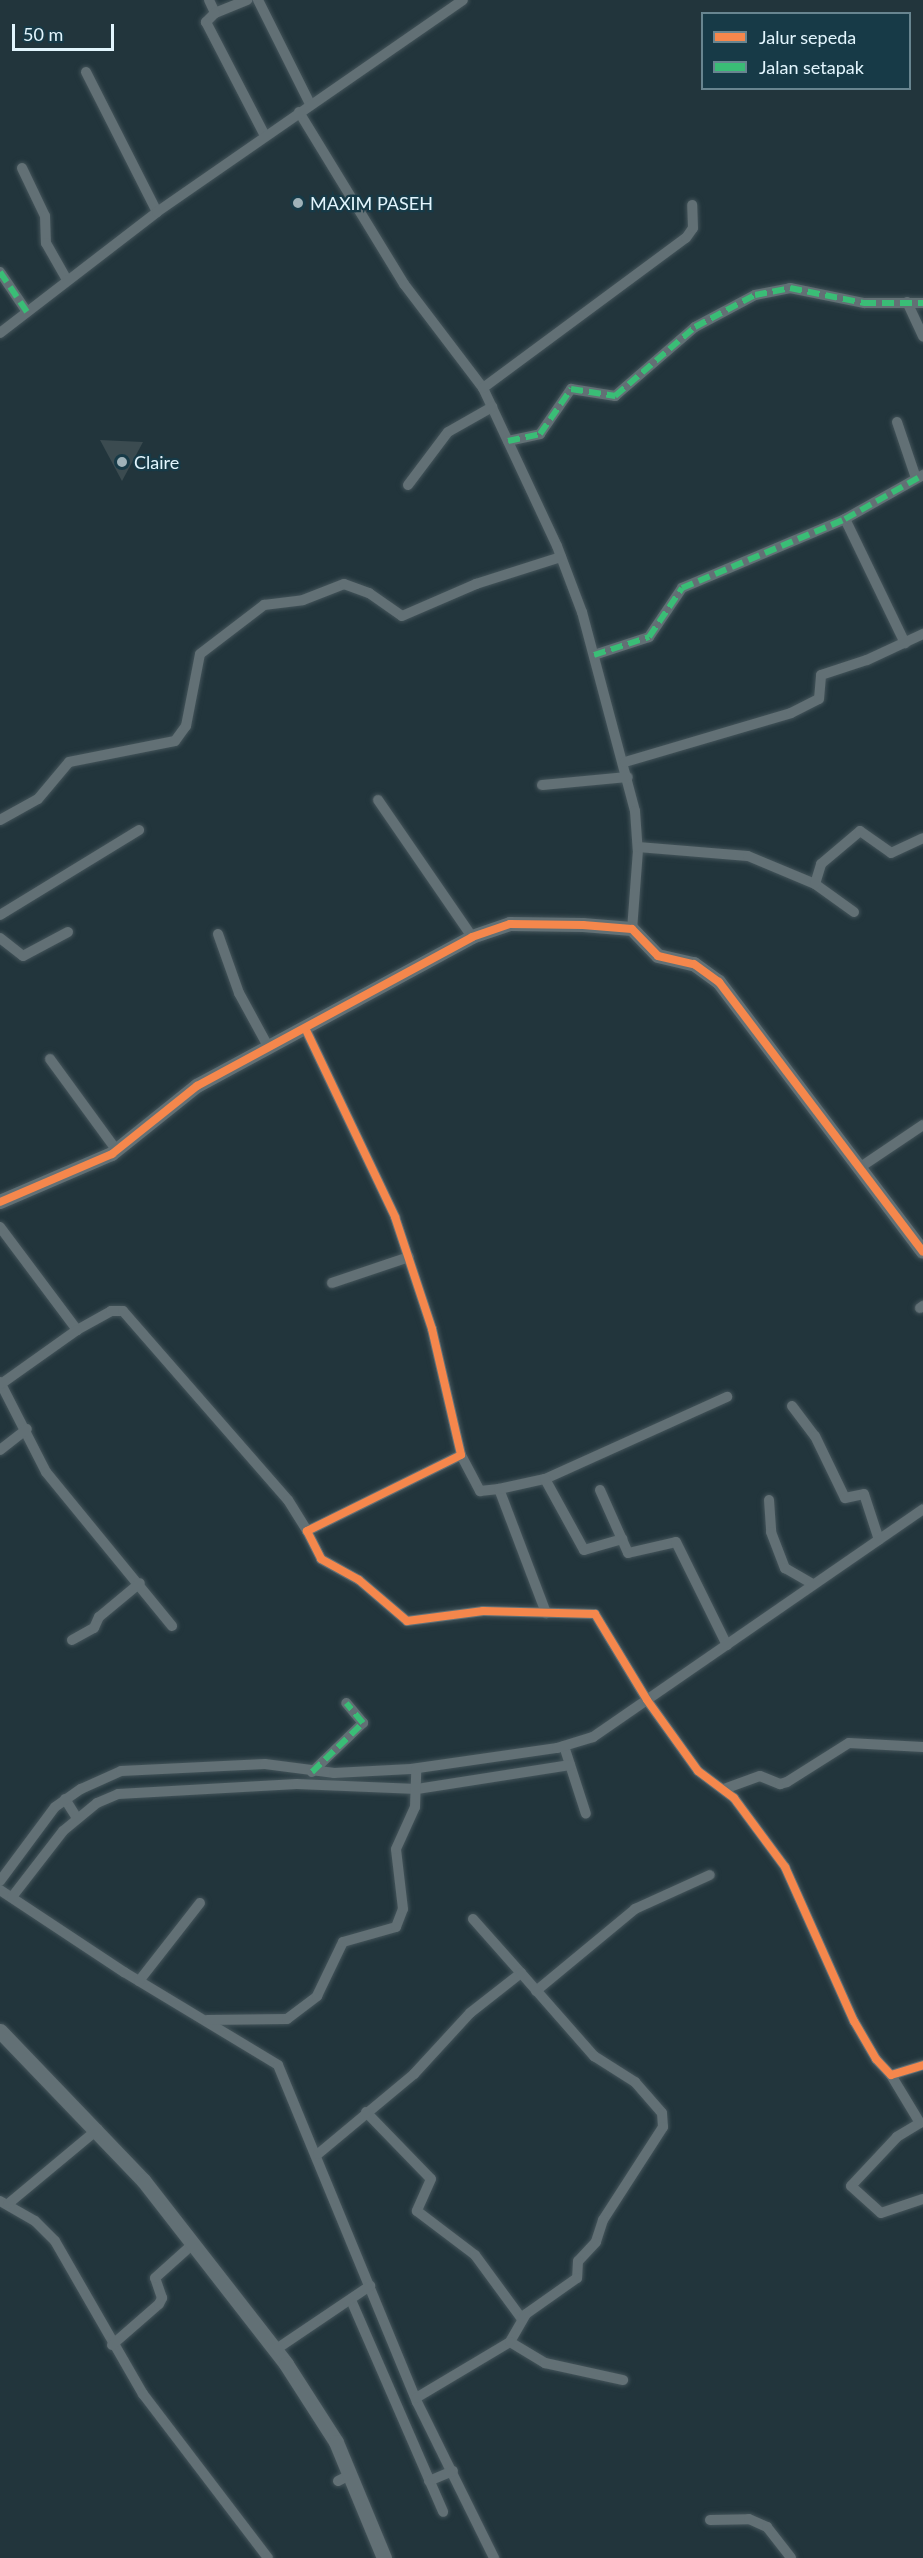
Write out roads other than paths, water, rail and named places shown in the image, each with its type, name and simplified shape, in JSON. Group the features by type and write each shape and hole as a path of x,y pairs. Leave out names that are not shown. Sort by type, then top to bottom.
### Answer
{"main road":[{"path":"0,2031 98,2129 194,2243 275,2350 324,2422 344,2478 384,2558"}],"street":[{"path":"208,0 215,13"},
{"path":"248,0 215,13 206,22 265,136"},
{"path":"258,0 310,104"},
{"path":"0,333 157,212 463,0"},
{"path":"86,72 157,212"},
{"path":"299,112 404,284 483,388 561,557 594,655 628,777 638,848 632,929"},
{"path":"22,168 45,216 46,243 67,280"},
{"path":"483,388 686,238 692,231 692,204"},
{"path":"0,272 27,312"},
{"path":"507,441 540,434 571,389 615,396 695,327 755,295 790,288 864,303 923,303"},
{"path":"907,302 923,336"},
{"path":"408,485 448,432 492,407"},
{"path":"594,655 649,637 682,588 845,519 920,477 897,422"},
{"path":"845,519 905,643"},
{"path":"0,820 38,800 69,762 175,741 186,726 198,661 206,647 264,605 303,600 349,586 402,616 476,584 561,557"},
{"path":"625,762 791,713 819,699 821,675 923,634"},
{"path":"542,785 628,777"},
{"path":"378,800 472,937"},
{"path":"0,915 140,830"},
{"path":"814,884 818,868 858,832 864,831 891,853 923,837"},
{"path":"638,848 748,856 814,884 854,912"},
{"path":"0,1202 117,1151 197,1086 306,1030 472,937 499,926 530,923 632,929 658,956 694,964 719,982 923,1252"},
{"path":"0,938 23,956 68,932"},
{"path":"218,934 239,993 269,1048"},
{"path":"306,1030 371,1161 410,1257 461,1455 480,1491 545,1479 727,1397"},
{"path":"50,1059 117,1151"},
{"path":"859,1168 923,1125"},
{"path":"0,1227 77,1330"},
{"path":"332,1283 410,1257"},
{"path":"172,1626 140,1583 46,1472 27,1429 0,1383 77,1330 111,1311 123,1311 288,1500 328,1566 359,1580 402,1619 414,1622 483,1611 595,1614 647,1701 704,1779 724,1789 785,1867 854,2021 920,2123 897,2137 851,2186 881,2213 923,2199"},
{"path":"792,1406 815,1436 846,1499 864,1494 879,1540"},
{"path":"0,1450 27,1429"},
{"path":"307,1531 461,1455"},
{"path":"545,1479 584,1550 622,1539"},
{"path":"499,1489 546,1613"},
{"path":"600,1490 622,1539 633,1555 676,1542 727,1645"},
{"path":"769,1500 771,1532 785,1568 813,1584"},
{"path":"0,1881 71,1808 106,1777 135,1768 265,1766 312,1772 416,1770 564,1748 607,1730 923,1509"},
{"path":"72,1640 94,1628 99,1617 140,1583"},
{"path":"312,1772 363,1723 346,1703"},
{"path":"724,1789 760,1776 780,1785 849,1743 923,1747"},
{"path":"564,1748 586,1814"},
{"path":"494,2558 415,2401 318,2154 278,2065 206,2019 139,1981 7,1894 71,1808 129,1792 262,1783 417,1787 569,1763"},
{"path":"262,1783 265,1766"},
{"path":"206,2019 287,2019 317,1996 343,1942 396,1927 403,1909 396,1849 415,1807 416,1770"},
{"path":"536,1991 635,1910 710,1875"},
{"path":"139,1981 200,1903"},
{"path":"398,2410 510,2342 522,2319 577,2278 578,2261 596,2242 603,2220 664,2122 639,2086 594,2056 473,1920"},
{"path":"318,2154 414,2074 470,2013 521,1973"},
{"path":"891,2075 923,2065"},
{"path":"366,2112 431,2179 417,2211 475,2255 522,2319"},
{"path":"98,2129 4,2203 55,2241 112,2345 142,2394 268,2558"},
{"path":"112,2345 159,2304 162,2298 155,2278 194,2243"},
{"path":"275,2350 369,2287"},
{"path":"353,2298 398,2410 431,2480 443,2512"},
{"path":"510,2342 546,2363 623,2379"},
{"path":"431,2480 451,2472"},
{"path":"710,2520 749,2519 767,2527 791,2558"}],"place":[{"name":"MAXIM PASEH","path":"298,203"},
{"name":"Claire","path":"122,462"}]}
